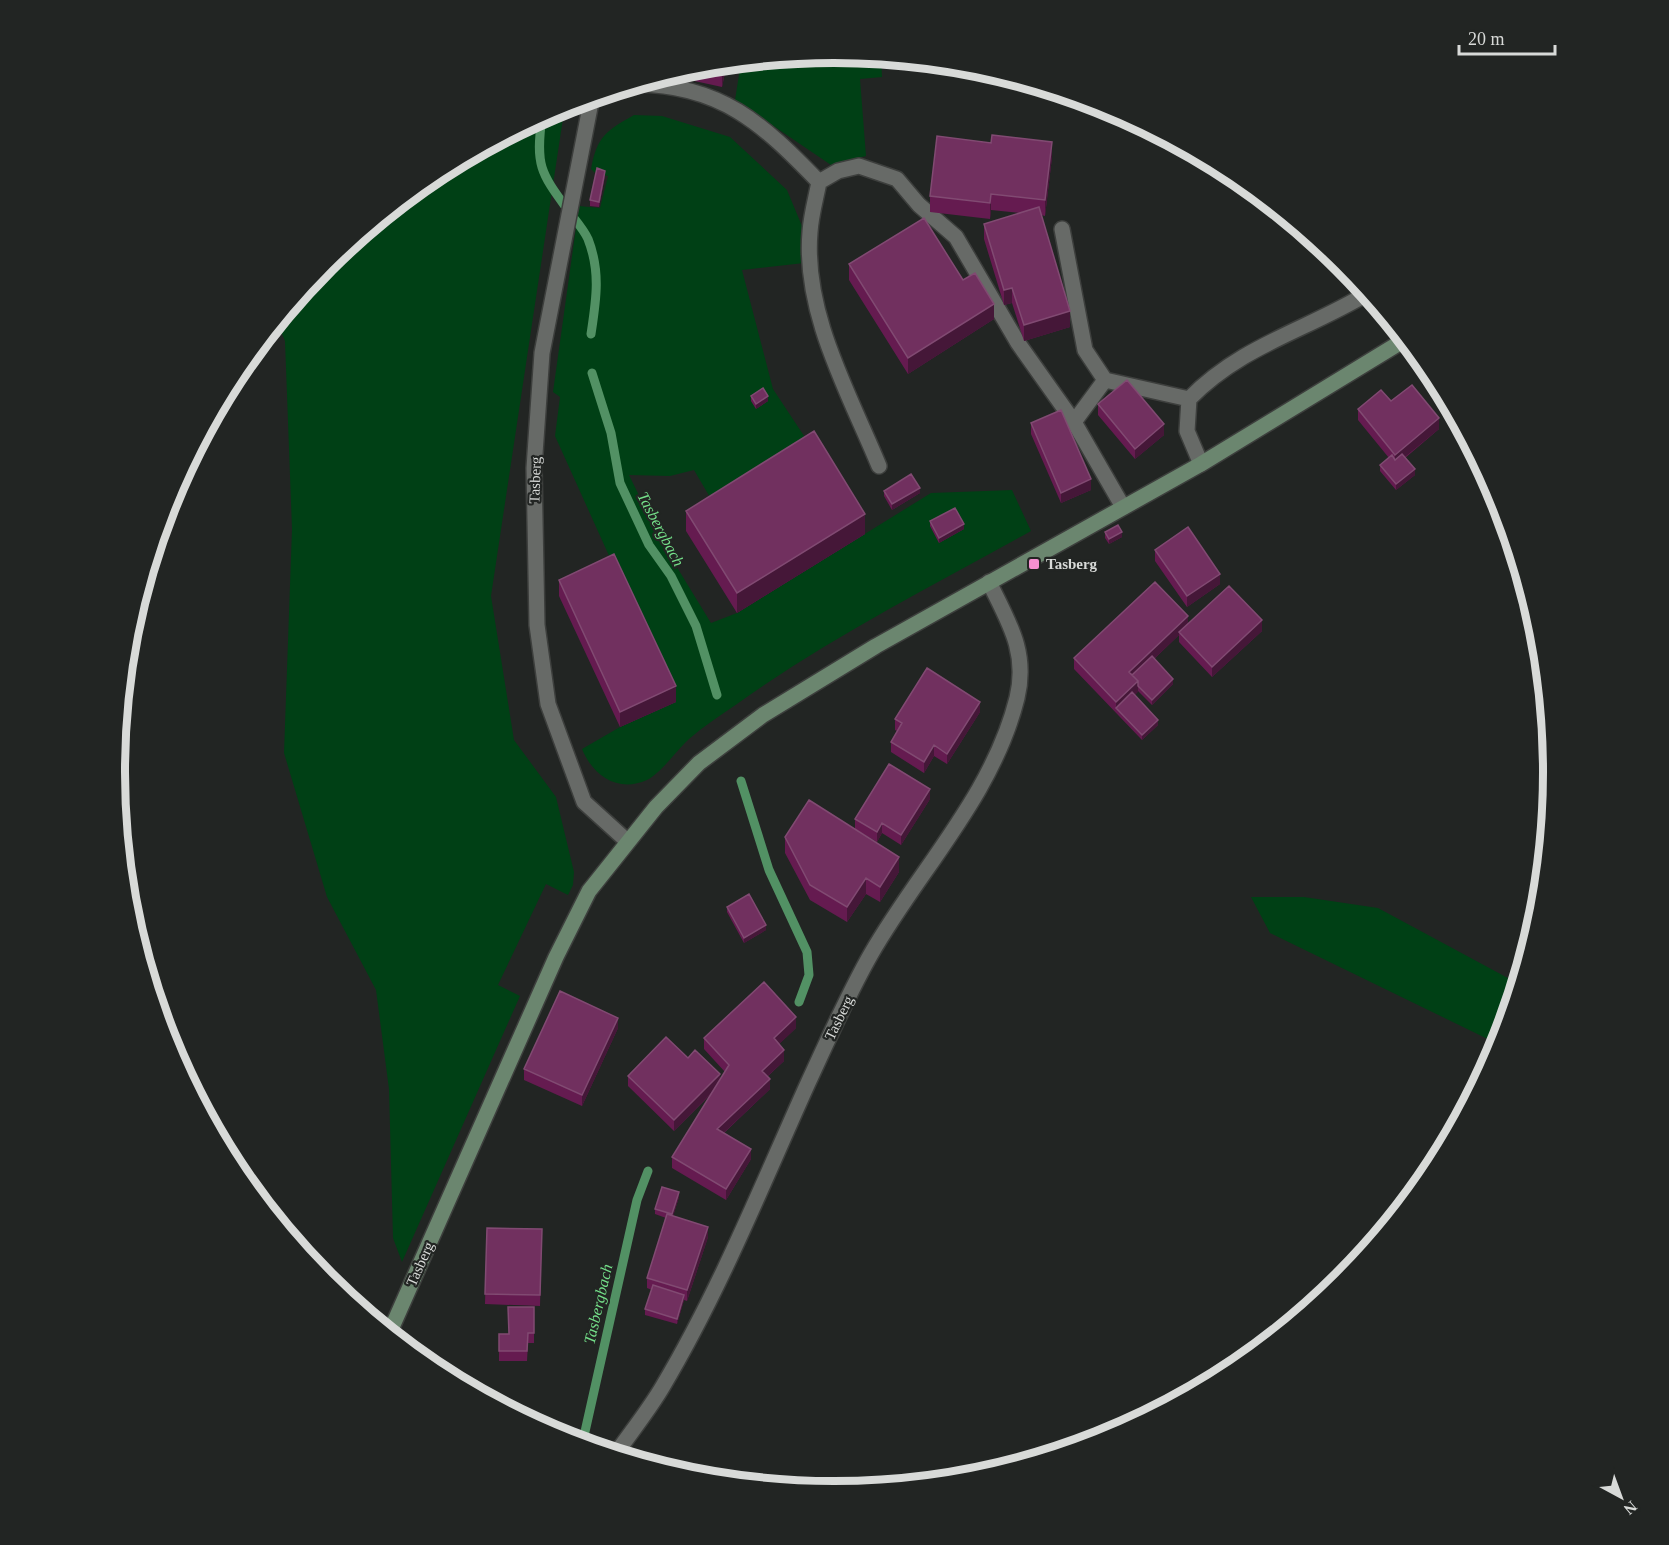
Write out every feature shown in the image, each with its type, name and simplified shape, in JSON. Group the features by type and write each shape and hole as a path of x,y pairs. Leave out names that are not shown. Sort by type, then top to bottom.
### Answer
{"main road":[{"name":"Tasberg","path":"392,1326 556,957 589,891 656,807 699,763 763,714 876,646 1201,464 1399,343"}],"street":[{"path":"664,84 717,98 756,123 819,182"},
{"name":"Tasberg","path":"590,107 543,353 534,468 537,625 548,704 584,802 627,841"},
{"path":"879,465 824,331 811,276 810,232 819,182 838,171 859,166 897,178 919,205 956,237 1018,344 1074,422 1123,507"},
{"path":"1062,229 1085,350 1106,380 1189,399"},
{"path":"1201,464 1187,431 1189,399 1211,376 1243,355 1360,297"},
{"path":"1074,422 1106,380"},
{"name":"Tasberg","path":"620,1448 663,1387 719,1280 828,1039 870,955 981,785 1000,750 1017,699 1021,674 1017,638 989,582"}],"green space":[{"path":"834,63 881,65 882,77 860,79 866,156 831,165 735,100 740,69"},
{"path":"634,115 662,116 730,137 787,190 802,226 804,263 742,270 773,389 814,451 718,511 694,470 670,476 629,475 664,546 711,623 737,613 931,493 1012,490 1031,531 881,613 808,657 689,739 652,777 636,784 626,784 608,780 600,774 582,749 620,727 675,702 555,436 560,397 553,392 579,206 600,208 608,176 595,173 591,169 593,158 604,136"},
{"path":"563,117 491,596 514,740 556,797 574,872 573,885 568,895 546,884 498,985 520,996 402,1262 393,1238 389,1089 376,990 327,897 284,753 292,529 285,341 281,330 301,305 367,239 403,210 480,158"},
{"path":"1251,897 1304,897 1378,908 1512,980 1491,1041 1270,933"}],"building":[{"path":"992,135 1052,142 1045,200 991,194 990,203 930,196 937,136 991,143"},
{"path":"597,168 605,171 599,202 590,200"},
{"path":"1039,207 1070,311 1024,325 1012,288 1004,290 984,224"},
{"path":"924,218 963,280 975,273 994,304 908,358 849,264"},
{"path":"1127,380 1164,424 1135,449 1098,404"},
{"path":"1412,385 1439,418 1395,455 1358,409 1381,390 1391,401"},
{"path":"763,388 768,396 756,404 751,396"},
{"path":"1061,410 1091,479 1061,493 1031,423"},
{"path":"814,431 865,514 737,593 686,511"},
{"path":"1402,454 1415,469 1396,484 1380,465 1392,455 1395,460"},
{"path":"911,474 920,488 892,504 884,491"},
{"path":"955,508 964,524 939,538 930,521"},
{"path":"1118,525 1122,532 1109,539 1105,532"},
{"path":"1188,527 1220,574 1187,596 1155,550"},
{"path":"614,554 676,686 620,712 559,580"},
{"path":"1155,582 1188,616 1129,672 1138,681 1116,702 1074,658"},
{"path":"1229,586 1262,620 1212,667 1179,632"},
{"path":"1152,656 1173,679 1152,700 1138,686 1138,681 1132,675"},
{"path":"927,668 980,702 947,754 934,745 924,762 891,742 902,723 895,719"},
{"path":"1132,692 1158,720 1142,735 1116,708"},
{"path":"889,764 930,789 901,835 882,823 877,832 855,819"},
{"path":"809,800 899,857 880,887 866,878 847,907 810,885 785,837"},
{"path":"749,894 766,925 744,938 727,907"},
{"path":"764,982 796,1017 774,1038 784,1050 762,1071 770,1079 717,1129 751,1149 726,1189 672,1157 729,1065 704,1038"},
{"path":"560,991 618,1018 582,1095 524,1069"},
{"path":"666,1037 688,1058 695,1050 720,1074 674,1120 628,1076"},
{"path":"662,1187 679,1192 672,1214 655,1209"},
{"path":"667,1214 708,1227 687,1290 647,1278"},
{"path":"487,1228 542,1229 540,1295 485,1294"},
{"path":"653,1285 684,1295 677,1319 645,1309"},
{"path":"508,1307 534,1307 534,1333 528,1333 527,1351 499,1351 499,1334 509,1334"}],"waterway":[{"name":"Tasbergbach","path":"541,127 539,147 542,169 552,188 588,239 595,263 596,287 591,334"},
{"name":"Tasbergbach","path":"592,373 611,433 620,483 649,545 671,576 696,626 717,695"},
{"path":"741,781 769,870 807,952 809,975 799,1002"},
{"name":"Tasbergbach","path":"584,1436 637,1200 648,1171"}],"place":[{"name":"Tasberg","path":"1034,564"}]}
